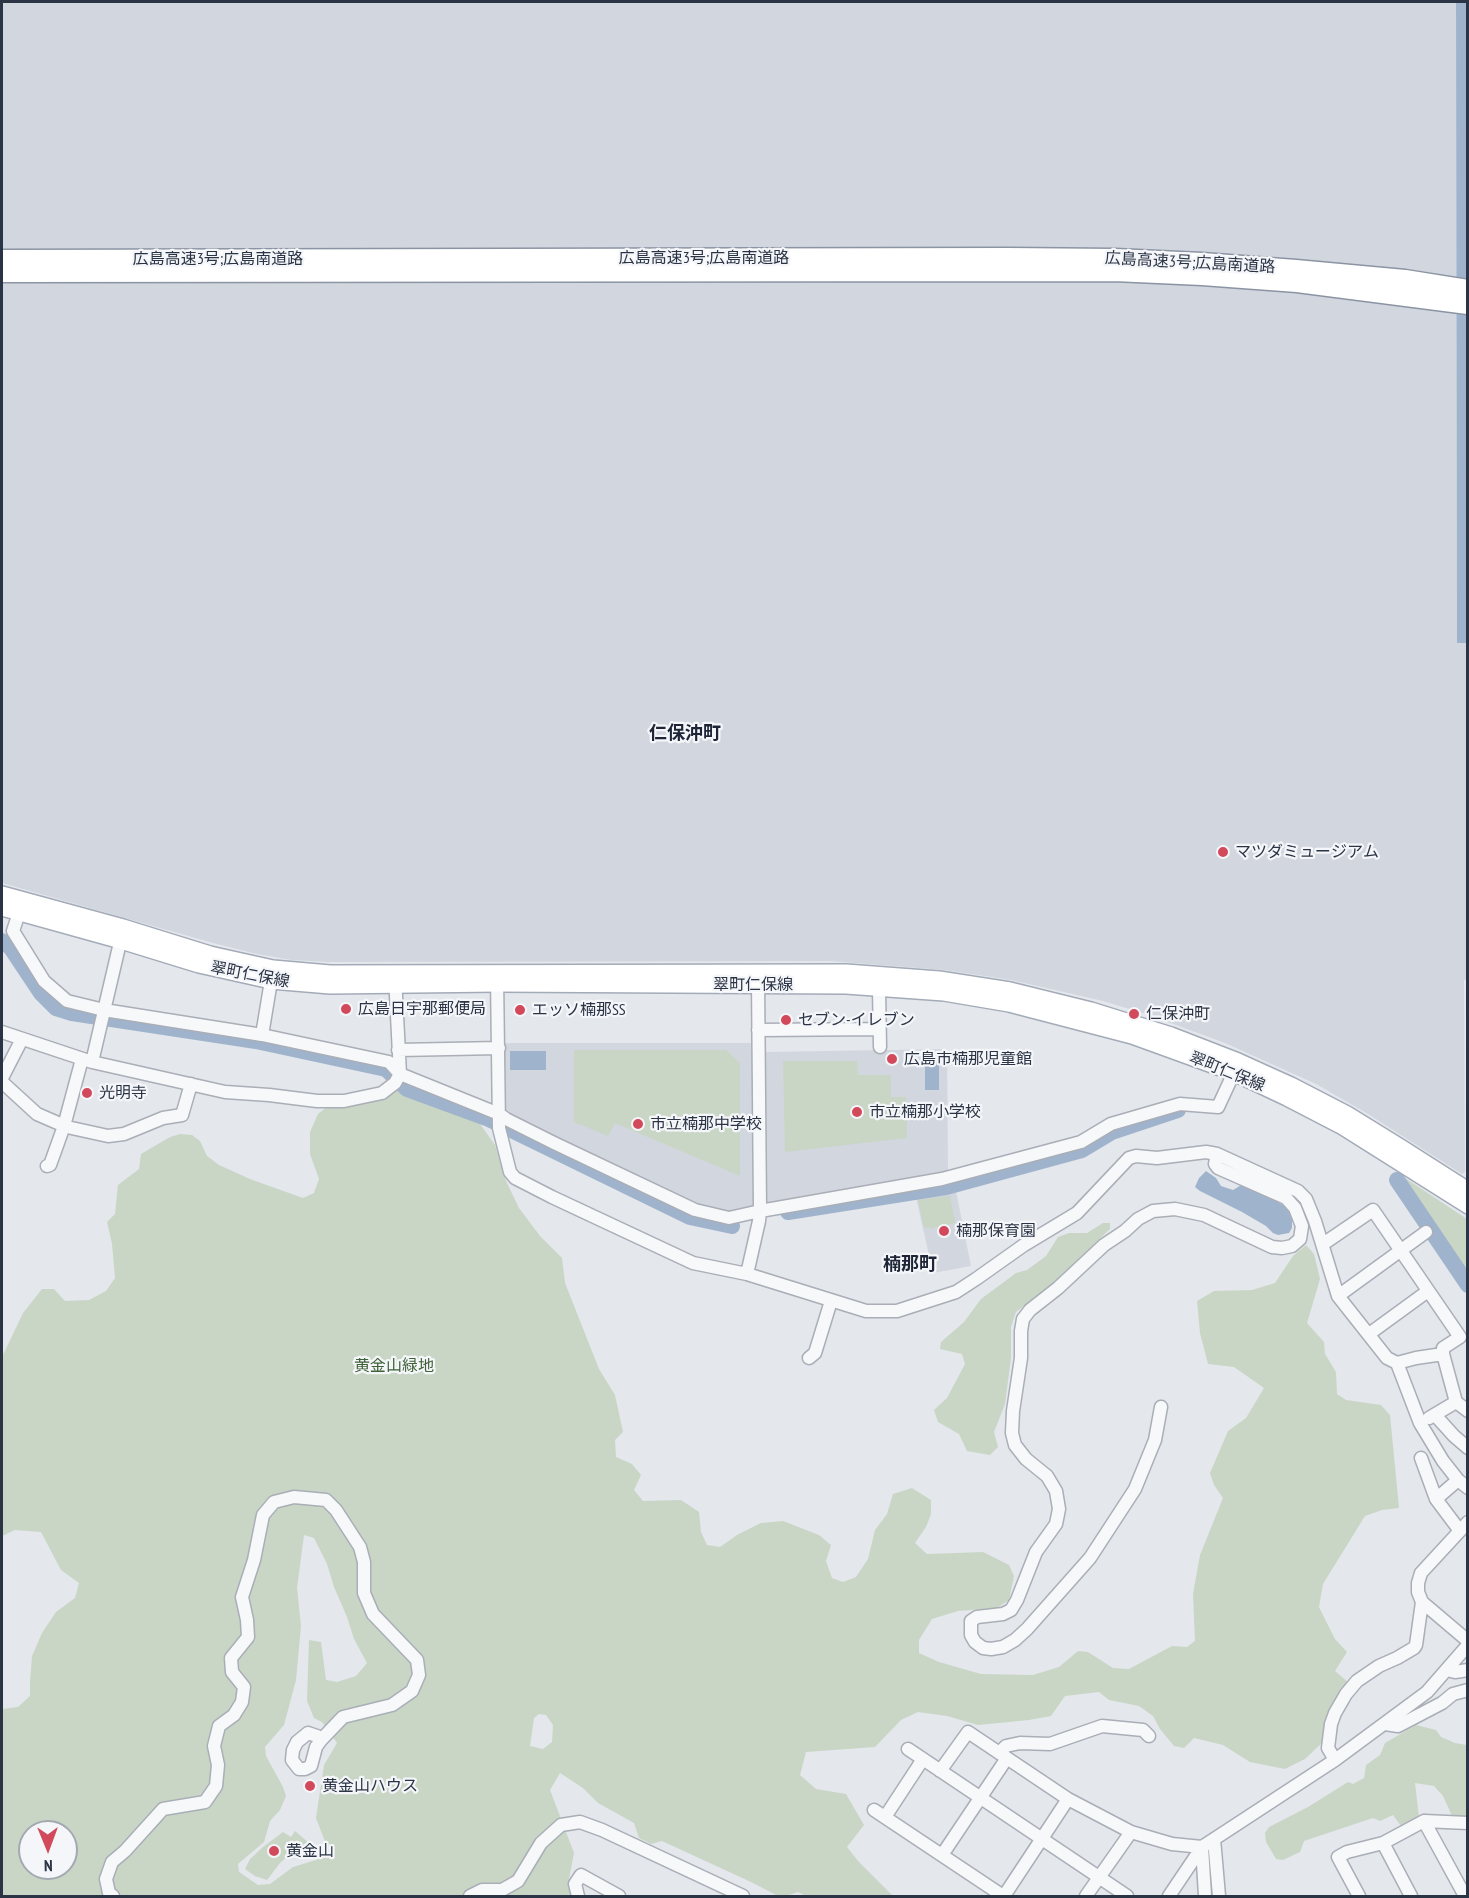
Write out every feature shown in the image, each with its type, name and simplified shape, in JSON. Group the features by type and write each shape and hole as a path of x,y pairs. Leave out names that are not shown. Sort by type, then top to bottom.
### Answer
{"highway":[{"path":"2,253 102,254 180,259"},
{"name":"広島高速3号;広島南道路","path":"2,259 1115,258 1285,268 1405,288"},
{"name":"広島高速3号;広島南道路","path":"2,273 1114,272 1405,288"},
{"path":"2,278 62,273"},
{"path":"1405,288 1467,289"},
{"path":"1405,288 1467,305"}],"main road":[{"name":"翠町仁保線","path":"2,894 122,934 199,965 330,986 395,978 758,978 846,972 939,979 1010,990 1132,1036 1236,1067 1287,1098 1412,1162 1466,1197"},
{"name":"翠町仁保線","path":"2,908 122,934"},
{"name":"翠町仁保線","path":"758,978 944,993 1078,1014"}],"street":[{"path":"19,913 13,931 44,981 67,1001 103,1015 262,1035 389,1062 398,1077 499,1120 506,1119 695,1210 729,1218 942,1179 1081,1142 1111,1124 1180,1104 1218,1107 1236,1067"},
{"path":"47,1166 50,1165 103,1015 122,934"},
{"path":"262,1035 272,975"},
{"path":"2,1032 87,1060 225,1092 317,1101 344,1101 382,1094 398,1077 395,978"},
{"path":"497,978 499,1120 510,1172 515,1178 693,1263 747,1274 866,1311 897,1311 956,1292 1024,1245 1077,1213 1129,1158 1136,1156 1157,1158 1206,1152 1217,1154 1298,1191 1306,1199 1316,1221 1338,1296 1387,1358 1397,1363 1443,1354"},
{"path":"747,1274 760,1211 758,978"},
{"path":"879,988 880,1047"},
{"path":"758,1030 879,1029"},
{"path":"22,1039 2,1080 37,1114 64,1126 94,1134 108,1136 124,1134 163,1118 182,1115 191,1084"},
{"path":"398,1050 499,1048"},
{"path":"1161,1407 1155,1440 1135,1490 1082,1568 1016,1640 1003,1647 991,1649 983,1648 975,1642 971,1635 971,1621 977,1617 1003,1614 1011,1610 1035,1552 1056,1524 1059,1509 1056,1491 1047,1476 1026,1459 1015,1445 1012,1433 1021,1358 1021,1331 1023,1320 1030,1310 1058,1288 1104,1245 1138,1219 1154,1211 1175,1209 1204,1215 1272,1247 1292,1246 1300,1239 1302,1226 1295,1208 1286,1198 1218,1168 1215,1164 1217,1154"},
{"path":"1323,1244 1373,1210 1460,1337 1443,1348 1443,1354 1456,1402 1467,1411"},
{"path":"1338,1296 1426,1232"},
{"path":"1369,1334 1428,1291"},
{"path":"809,1358 815,1353 831,1300"},
{"path":"1397,1363 1420,1424 1443,1461 1462,1484 1436,1498"},
{"path":"1420,1424 1456,1402"},
{"path":"1435,1415 1467,1448"},
{"path":"1169,1896 1202,1847 1335,1760 1427,1692 1467,1643 1422,1602 1418,1592 1421,1573 1463,1527 1436,1498 1421,1458"},
{"path":"113,1896 109,1893 106,1879 112,1862 163,1809 205,1802 216,1786 218,1766 214,1746 219,1726 234,1715 242,1702 244,1687 232,1672 231,1658 248,1637 242,1597 254,1560 263,1515 274,1502 294,1497 326,1500 336,1510 360,1547 364,1562 364,1593 373,1614 417,1660 419,1676 412,1691 392,1705 343,1717 321,1740"},
{"path":"1335,1760 1328,1748 1330,1724 1335,1713 1357,1681 1379,1665 1414,1648 1422,1602"},
{"path":"1447,1670 1455,1672 1467,1670"},
{"path":"1385,1724 1398,1726 1453,1694 1467,1690"},
{"path":"942,1855 980,1798 1006,1746 1020,1743 1050,1744 1102,1726 1143,1730 1149,1736"},
{"path":"940,1771 968,1732 1068,1799 1131,1832 1172,1844 1202,1847"},
{"path":"908,1749 1127,1896"},
{"path":"885,1818 922,1759"},
{"path":"874,1810 1004,1896 1068,1799"},
{"path":"1359,1896 1338,1857 1347,1852 1383,1843 1424,1821 1467,1823"},
{"path":"1424,1821 1465,1896"},
{"path":"470,1896 482,1890 502,1890 518,1881 542,1843 561,1825 580,1822 743,1896"},
{"path":"1086,1896 1131,1832"},
{"path":"1214,1839 1219,1896"},
{"path":"1383,1843 1411,1896"},
{"path":"1202,1847 1205,1896"},
{"path":"578,1896 576,1884 581,1875 619,1896"}],"shaded area":[{"path":"2,2 1456,2 1457,643 1468,643 1468,979 1464,980 1465,1172 1462,1174 1316,1084 1225,1043 1103,1001 1011,980 945,970 830,961 328,962 292,960 213,943 2,883"},
{"name":"市立楠那中学校","path":"504,1043 752,1043 754,1202 751,1209 732,1214 696,1207 505,1115"},
{"name":"市立楠那小学校","path":"947,1049 948,1173 769,1205 766,1202 766,1052"},
{"name":"楠那保育園","path":"956,1191 971,1266 933,1273 916,1197"}],"green space":[{"path":"574,1050 726,1050 740,1063 740,1176 615,1123 608,1136 574,1122"},
{"path":"783,1061 857,1061 858,1075 891,1075 891,1097 906,1097 907,1138 785,1152"},
{"name":"黄金山緑地","path":"400,1085 449,1105 478,1121 495,1145 506,1181 519,1208 540,1236 562,1258 565,1283 599,1369 615,1395 623,1432 615,1440 616,1457 632,1464 641,1475 634,1490 643,1501 681,1500 699,1512 701,1532 707,1545 720,1547 761,1523 783,1521 819,1535 831,1545 826,1561 832,1578 843,1582 856,1577 868,1559 875,1530 887,1514 893,1494 912,1488 931,1500 931,1514 926,1527 915,1543 927,1554 983,1552 1009,1565 1014,1576 1009,1600 997,1608 958,1611 932,1619 919,1640 919,1653 939,1662 981,1674 1033,1675 1059,1667 1078,1651 1088,1652 1113,1668 1129,1669 1172,1646 1187,1647 1195,1641 1193,1594 1200,1555 1223,1498 1214,1485 1210,1473 1228,1431 1246,1418 1264,1388 1234,1367 1208,1364 1200,1333 1197,1301 1214,1291 1252,1290 1275,1283 1293,1256 1306,1245 1314,1254 1320,1279 1307,1323 1324,1342 1325,1354 1336,1372 1337,1394 1346,1400 1381,1405 1390,1415 1399,1508 1382,1510 1365,1516 1323,1584 1319,1607 1335,1639 1347,1652 1335,1671 1349,1683 1323,1742 1305,1759 1285,1769 1250,1762 1223,1745 1194,1738 1184,1748 1174,1746 1153,1716 1139,1706 1109,1700 1099,1692 1065,1696 1051,1716 1029,1720 978,1725 947,1716 918,1712 901,1720 875,1747 806,1752 800,1775 816,1789 846,1794 864,1825 847,1847 893,1896 806,1896 798,1892 778,1896 662,1841 651,1844 639,1838 634,1823 598,1803 583,1788 560,1773 550,1790 574,1853 569,1879 572,1896 2,1896 2,1709 18,1707 30,1696 32,1656 42,1633 56,1612 75,1598 79,1583 61,1570 41,1532 15,1530 2,1536 2,1357 23,1313 42,1289 54,1289 65,1301 89,1300 106,1291 115,1278 112,1244 107,1222 115,1214 118,1185 139,1169 141,1154 170,1137 180,1134 192,1135 200,1141 207,1156 219,1165 303,1198 314,1193 319,1179 310,1154 310,1132 318,1114 328,1106","holes":["304,1535 314,1538 327,1564 354,1639 367,1663 356,1676 337,1682 326,1680 321,1642 309,1640 307,1701 314,1718 322,1722 337,1743 324,1765 316,1818 327,1847 316,1860 293,1867 270,1884 258,1885 239,1872 238,1864 264,1842 270,1821 280,1810 286,1796 266,1756 265,1747 284,1725 296,1680 301,1626 297,1588","539,1714 546,1715 553,1725 552,1742 543,1749 530,1746 534,1718"]},
{"path":"1402,1176 1467,1219 1467,1275 1401,1178"},
{"path":"950,1196 955,1223 930,1229 929,1227 924,1228 918,1200"},
{"path":"1103,1223 1110,1223 1110,1229 1050,1286 1016,1312 1011,1327 1011,1358 1005,1404 994,1432 998,1447 990,1455 967,1451 959,1434 938,1422 934,1410 947,1398 965,1364 962,1354 940,1349 941,1342 964,1322 981,1299 1016,1273 1027,1270 1046,1256 1058,1237 1069,1233 1087,1233"},
{"path":"1416,1725 1436,1730 1441,1737 1467,1745 1467,1818 1452,1816 1443,1796 1434,1786 1415,1783 1419,1817 1401,1826 1393,1815 1380,1821 1373,1818 1304,1841 1300,1852 1283,1860 1276,1859 1266,1842 1265,1833 1269,1827 1308,1807 1348,1782 1353,1784 1364,1778 1366,1765 1380,1755 1385,1743"},
{"path":"295,1831 309,1843 303,1850 298,1847 280,1863 267,1880 245,1869 250,1859 263,1847 283,1832 291,1837"}],"water":[{"path":"1456,2 1468,2 1467,643 1457,643"},
{"path":"510,1051 546,1051 546,1070 510,1070"},
{"path":"925,1056 939,1056 939,1090 925,1090"},
{"path":"1206,1171 1216,1178 1221,1186 1233,1190 1243,1184 1287,1208 1292,1219 1292,1228 1289,1233 1278,1235 1273,1233 1266,1226 1242,1212 1200,1191 1195,1187 1199,1178"}],"waterway":[{"path":"2,941 11,948 41,993 56,1008 72,1013 256,1041 386,1069 407,1089 489,1119 690,1217 732,1226"},
{"path":"788,1212 946,1187 1082,1150 1112,1132 1178,1110"},
{"path":"1397,1180 1468,1285"}],"place":[{"name":"マツダミュージアム","path":"1223,852"},
{"name":"広島日宇那郵便局","path":"346,1009"},
{"name":"エッソ楠那SS","path":"520,1010"},
{"name":"仁保沖町","path":"1134,1014"},
{"name":"セブン-イレブン","path":"786,1020"},
{"name":"広島市楠那児童館","path":"892,1059"},
{"name":"光明寺","path":"87,1093"},
{"name":"市立楠那小学校","path":"857,1112"},
{"name":"市立楠那中学校","path":"638,1124"},
{"name":"楠那保育園","path":"944,1231"},
{"name":"黄金山ハウス","path":"310,1786"},
{"name":"黄金山","path":"274,1851"}],"district":[{"name":"仁保沖町","path":"685,734"},
{"name":"楠那町","path":"910,1265"}]}
